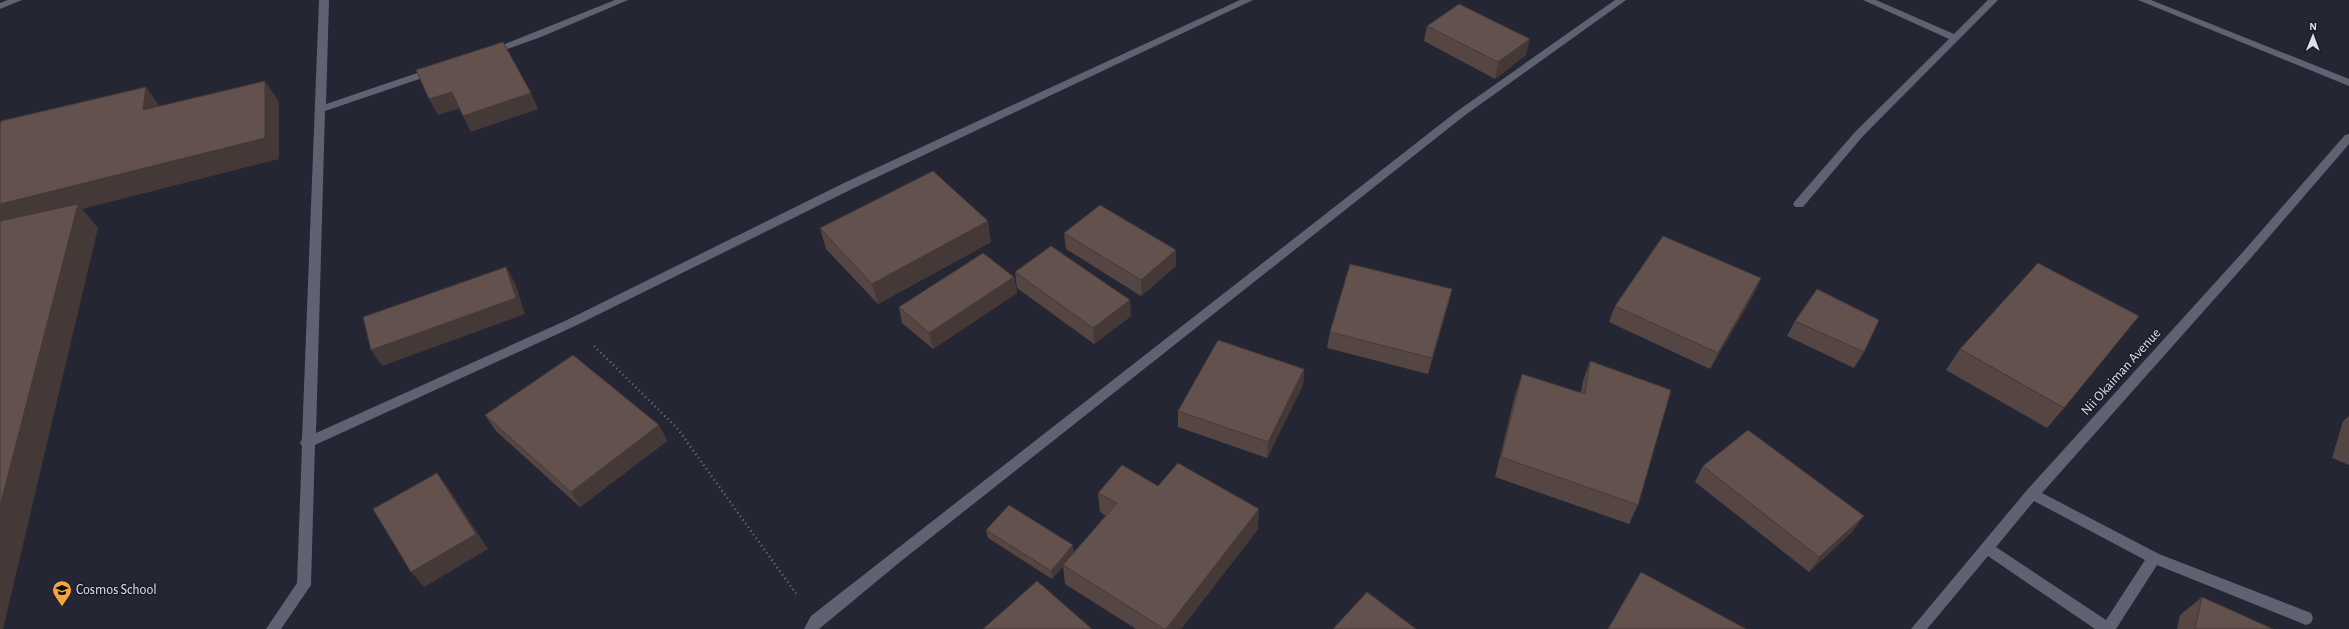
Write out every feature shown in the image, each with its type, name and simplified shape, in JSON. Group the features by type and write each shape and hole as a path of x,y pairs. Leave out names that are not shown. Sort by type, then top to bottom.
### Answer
{"street":[{"path":"0,6 16,0"},
{"path":"273,629 304,585 319,110 324,0"},
{"path":"478,56 538,35 623,0"},
{"path":"308,444 571,323 850,185 1248,0"},
{"path":"814,625 1460,114 1621,0"},
{"path":"1868,0 1955,38"},
{"path":"1799,204 1859,134 1993,0"},
{"path":"2143,0 2349,83"},
{"path":"319,110 440,69"},
{"name":"Nii Okaiman Avenue","path":"1918,629 2032,494 2246,256 2349,137"},
{"path":"2032,494 2154,558 2306,618"},
{"path":"1987,548 2108,629 2154,558"}],"path":[{"path":"571,323 678,428 814,625"}],"building":[{"path":"1459,4 1530,39 1498,62 1427,26"},
{"path":"503,42 531,93 463,116 452,92 429,99 416,70"},
{"path":"265,81 265,138 0,204 1,121 146,87 143,110"},
{"path":"933,171 988,221 872,284 820,228"},
{"path":"78,204 0,506 0,221"},
{"path":"1100,205 1176,250 1141,280 1064,233"},
{"path":"1663,236 1761,278 1718,353 1615,306"},
{"path":"1051,246 1130,300 1093,328 1015,272"},
{"path":"983,253 1014,277 929,333 899,307"},
{"path":"2038,263 2139,316 2064,408 1960,349"},
{"path":"1350,264 1452,289 1432,358 1330,332"},
{"path":"506,267 516,298 371,350 363,317"},
{"path":"1817,289 1879,320 1864,352 1795,321"},
{"path":"1218,340 1304,369 1268,442 1178,411"},
{"path":"573,355 659,425 571,492 485,415"},
{"path":"1590,361 1671,390 1638,505 1501,457 1522,374 1585,394"},
{"path":"1748,430 1864,516 1819,557 1703,466"},
{"path":"1178,463 1259,509 1166,629 1164,629 1063,565 1117,503 1098,493 1122,465 1158,486"},
{"path":"437,473 476,534 411,572 373,509"},
{"path":"1009,505 1073,545 1051,571 986,530"},
{"path":"1641,572 1746,629 1608,629"},
{"path":"1037,581 1092,629 983,629"},
{"path":"1367,592 1416,629 1333,629"},
{"path":"2202,597 2273,629 2195,629"}],"place":[{"name":"Cosmos School","path":"62,607"}]}
